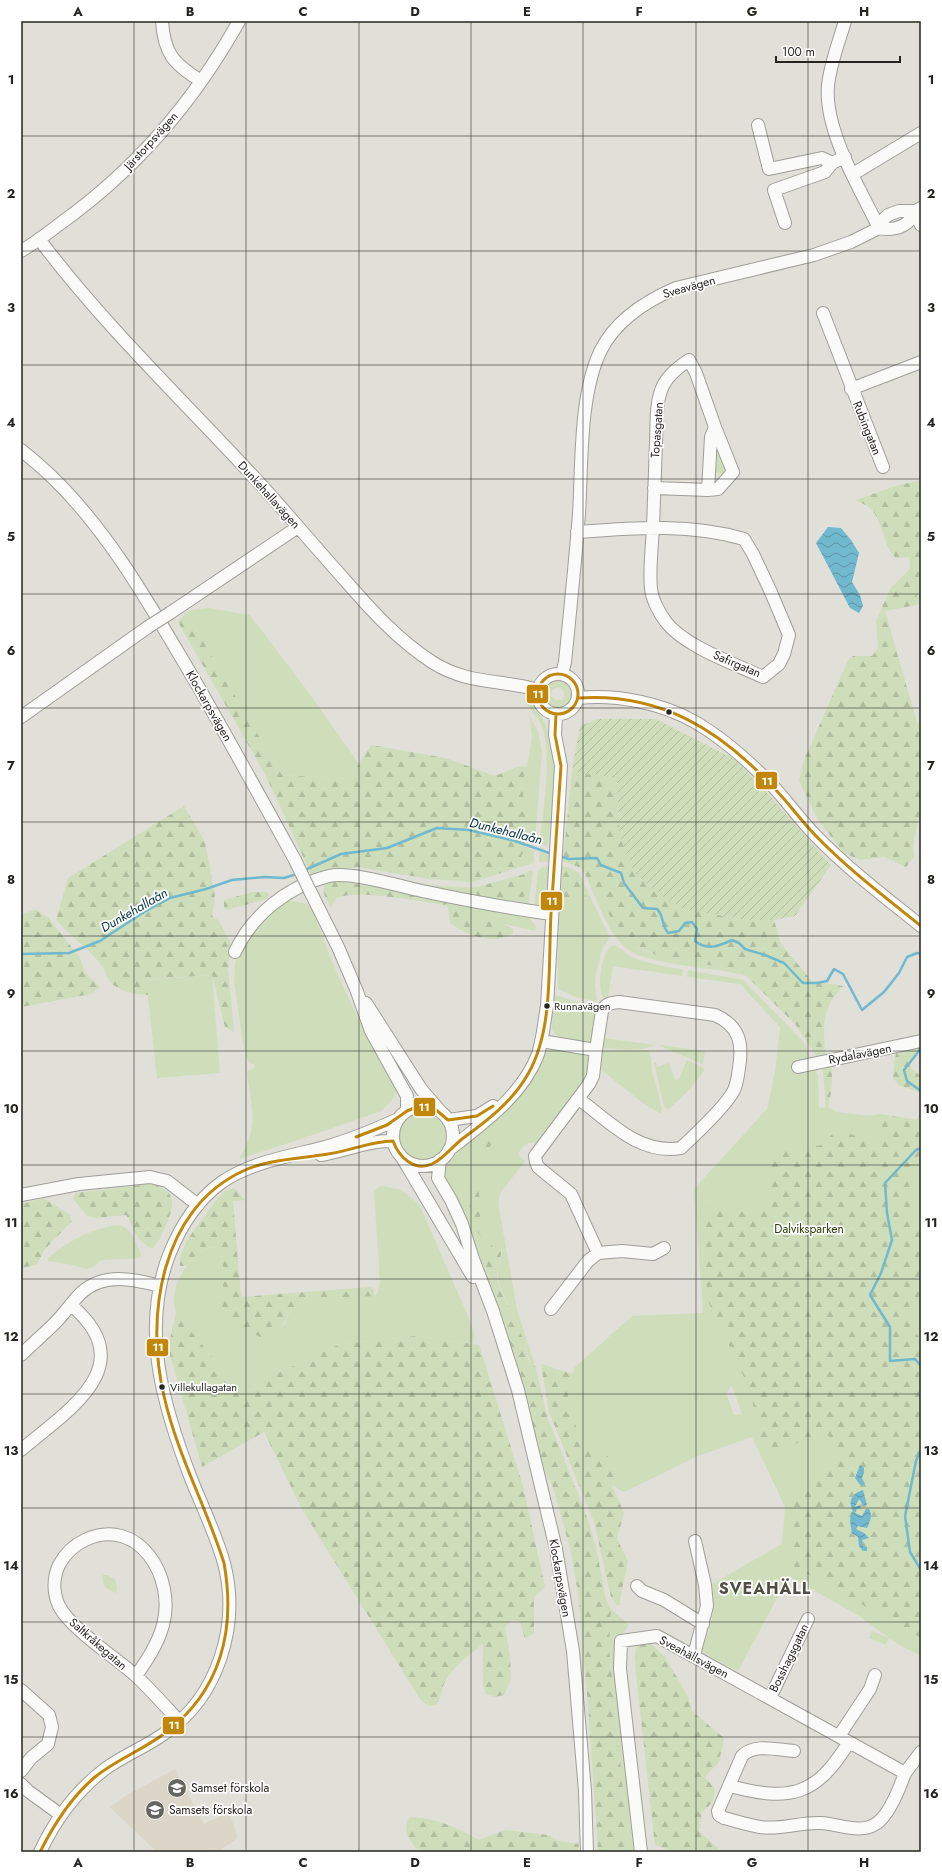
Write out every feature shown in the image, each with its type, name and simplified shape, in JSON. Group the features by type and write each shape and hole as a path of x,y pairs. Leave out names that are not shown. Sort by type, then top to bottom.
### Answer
{"street":[{"path":"162,21 164,41 170,56 180,66 201,82"},
{"name":"Järstorpsvägen","path":"21,251 81,209 124,172 151,144 178,113 201,82 240,21"},
{"path":"845,21 830,72 828,87 833,127 845,157 879,228"},
{"path":"758,125 774,190 785,222"},
{"path":"853,174 921,133"},
{"path":"774,190 825,172 832,162 845,157"},
{"path":"769,169 822,158 832,162"},
{"path":"918,209 921,225"},
{"name":"Sveavägen","path":"562,674 565,662 577,532 584,427 589,385 601,350 621,321 655,298 676,288 814,255 851,242 879,228 888,230 894,229 910,220 918,209"},
{"name":"Dunkehallavägen","path":"39,239 88,299 298,527 367,606 404,642 433,662 462,677 526,686 538,690"},
{"name":"Rubingatan","path":"823,313 851,389 883,467"},
{"name":"Topasgatan","path":"653,528 654,488 657,418 660,394 667,379 674,371 689,360 696,373 733,472 718,489 654,488"},
{"name":"Rubingatan","path":"851,389 921,362"},
{"path":"708,490 711,437 715,427"},
{"name":"Klockarpsvägen","path":"21,450 53,478 84,513 116,555 154,611 239,758 295,860 338,947 356,989"},
{"path":"21,717 148,627 298,527"},
{"name":"Safirgatan","path":"577,532 653,528 699,530 744,539 753,554 770,590 789,635 784,654 779,664 771,672 763,677 689,642 666,622 657,607 651,589 653,528"},
{"path":"562,674 574,681 579,692 578,698 571,710 566,713 550,713 541,705 538,690 546,677 562,674"},
{"path":"578,698 606,697 644,703 669,711 695,722 736,752 769,782 815,835 852,870 921,926"},
{"path":"403,1158 410,1163 421,1166 429,1165 440,1160 449,1150 494,1113 519,1087 530,1072 538,1054 547,1006 557,827 560,766 556,735 556,714"},
{"path":"234,952 243,936 266,909 282,897 315,881 330,876 343,875 434,894 551,914"},
{"path":"356,989 371,1031 407,1096 408,1110"},
{"path":"356,989 421,1088 445,1117 452,1134 449,1150"},
{"path":"579,1099 630,1138 642,1144 665,1149 681,1148 734,1091 739,1073 742,1050 737,1035 724,1019 715,1015 619,1002 610,1003 605,1006 602,1011 593,1076 579,1099 535,1156 538,1167 571,1194 598,1254"},
{"path":"541,1041 596,1050"},
{"name":"Rydalavägen","path":"798,1066 921,1041"},
{"path":"40,1852 61,1815 83,1789 105,1770 166,1733 200,1698 217,1667 227,1635 230,1605 228,1577 219,1546 175,1437 162,1387 155,1338 160,1286 177,1236 198,1205 222,1182 243,1171 262,1164 326,1147 367,1133 398,1119 408,1110 424,1106 434,1108 445,1117 477,1116 492,1107 514,1085 538,1054"},
{"path":"398,1119 394,1130 393,1142 397,1151 403,1158 493,1311"},
{"path":"262,1164 332,1153 385,1141 393,1142"},
{"path":"440,1160 438,1178 451,1200 462,1224 473,1259 493,1311"},
{"path":"21,1195 79,1184 150,1177 167,1181 198,1205"},
{"path":"551,1309 588,1261 598,1254 622,1251 653,1254 664,1248"},
{"path":"21,1355 54,1325 86,1290 107,1280 123,1278 160,1286"},
{"path":"21,1450 81,1398 90,1388 98,1373 100,1352 98,1338 88,1321 72,1305"},
{"name":"Klockarpsvägen","path":"493,1311 518,1390 556,1549 573,1651 585,1791 588,1852"},
{"name":"Saltkråkegatan","path":"136,1676 154,1648 163,1624 165,1596 160,1573 150,1556 136,1543 126,1538 112,1535 89,1538 74,1547 62,1561 55,1580 57,1602 64,1614 72,1622 136,1676 179,1721"},
{"path":"694,1655 707,1606 705,1585 695,1541"},
{"path":"637,1586 642,1591 664,1600 703,1624"},
{"name":"Bosshagsgatan","path":"770,1698 808,1619"},
{"name":"Sveahällsvägen","path":"641,1852 620,1669 621,1641 657,1636 694,1655 905,1773"},
{"path":"730,1786 771,1794 789,1794 805,1789 818,1781 828,1772 870,1689 875,1675"},
{"path":"21,1690 48,1715 52,1727 48,1744 31,1758 21,1771"},
{"path":"794,1751 760,1748 751,1749 746,1752 742,1756 718,1811 719,1815 724,1818 761,1827 774,1828 821,1823 857,1829 873,1826 879,1822 900,1789 905,1773 921,1752"},
{"path":"21,1784 28,1791 61,1815"}],"shaded area":[{"name":"Samsets förskola","path":"175,1769 204,1824 229,1812 238,1838 217,1852 157,1852 110,1807 125,1796"}],"green space":[{"path":"714,449 722,450 729,468 725,473 713,473"},
{"path":"921,480 921,575 916,598 917,605 885,611 916,719 921,728 921,808 913,845 914,857 906,867 884,857 860,860 844,853 818,820 799,781 804,760 848,660 853,656 872,656 878,648 876,621 890,589 910,569 908,557 896,558 888,547 879,522 872,510 856,500 895,486"},
{"path":"921,575 921,604 917,605 916,598"},
{"path":"208,608 250,615 306,689 359,764 349,779 282,775 191,621 185,614 191,610"},
{"path":"185,614 191,621 282,775 349,779 371,745 446,758 495,776 519,766 527,767 522,784 528,839 517,868 473,882 430,879 357,867 311,874 265,774 178,622"},
{"path":"553,679 564,680 571,685 573,692 571,700 567,706 560,710 552,709 544,701 543,691 545,686","holes":["559,687 564,691 563,699 557,701 552,697 551,693 553,689"]},
{"path":"526,696 536,707 543,719 548,731 553,758 553,806 547,846 540,844 546,784 547,752 542,727 525,701"},
{"path":"528,714 538,731 542,751 535,842 528,841 522,784 527,767 532,737"},
{"path":"597,719 656,719 734,759 761,786 831,865 795,916 774,920 747,920 684,909 665,898 634,872 622,842 619,829 617,778 572,771 580,726"},
{"path":"572,771 617,778 618,811 622,842 684,909 747,920 774,920 781,944 812,981 843,986 831,1001 825,1016 825,1057 818,1058 795,1024 741,971 659,956 631,944 622,936 581,868 563,861"},
{"path":"184,806 205,842 215,896 212,916 218,920 231,943 228,969 234,1032 225,1027 212,975 146,980 148,995 127,992 112,984 97,960 56,920 68,878"},
{"path":"525,847 534,851 534,863 517,868"},
{"path":"539,852 563,858 563,861 539,862"},
{"path":"556,866 566,867 579,873 609,936 608,941 603,947 596,973 595,986 597,1001 578,998 558,988 557,906 559,877 547,878 544,899 534,907 538,872 542,867","holes":["574,872 585,900 573,900 566,904"]},
{"path":"567,869 574,872 586,895 585,900 573,900 566,905 563,904 562,886 563,877"},
{"path":"531,870 533,872 528,906 346,872 431,885 477,887 474,892 478,896 517,902 526,893 526,877 524,874"},
{"path":"524,874 526,879 525,896 520,900 507,902 478,896 474,892 477,887"},
{"path":"586,876 622,936 640,949 659,956 741,971 746,976 665,962 647,958 632,952 617,939 610,929"},
{"path":"331,880 439,897 448,900 448,903 444,905 371,895 356,895 344,896 336,899 331,907 325,896 324,889 327,883"},
{"path":"253,892 267,892 269,895 267,899 226,910 224,907 224,900"},
{"path":"448,900 527,915 536,926 535,931 465,915 454,906 448,907 444,905 448,903"},
{"path":"283,901 304,904 312,910 345,991 369,1041 396,1089 396,1092 391,1101 381,1111 239,1159 245,1148 252,1127 252,1108 247,1074 248,1071 254,1068 255,1065 249,1062 246,1057 242,1037 234,981 235,963 247,936"},
{"path":"454,906 465,915 501,923 513,929 513,933 498,939 489,939 472,935 450,923 448,907"},
{"path":"36,910 48,917 80,958 85,973 100,987 91,994 21,1007 21,914"},
{"path":"613,945 631,957 658,965 681,969 683,970 682,976 613,966 608,997 604,999 600,987 601,970 605,955"},
{"name":"Dalviksparken","path":"688,970 743,980 803,1041 818,1076 819,1108 828,1107 837,1112 870,1116 880,1114 916,1120 921,1114 921,1656 901,1646 859,1616 789,1576 738,1671 703,1653 702,1649 713,1610 712,1584 782,1544 785,1507 752,1437 698,1456 624,1492 612,1485 617,1472 607,1455 591,1448 584,1442 566,1406 574,1368 632,1316 703,1313 694,1189 767,1109 775,1072 780,1027 740,984 687,977","holes":["732,1386 742,1414 734,1415 726,1394"]},
{"path":"212,975 220,1073 157,1078 146,980"},
{"path":"556,995 597,1009 592,1041 588,1044 573,1042 554,1033 552,1029 553,1000"},
{"path":"603,1038 655,1045 643,1049 602,1048"},
{"path":"914,1044 919,1051 910,1063 911,1068 921,1076 921,1093 899,1085 893,1078 897,1049"},
{"path":"659,1045 705,1051 703,1064 660,1046"},
{"path":"548,1050 583,1054 589,1058 590,1062 587,1081 539,1143 532,1142 521,1148 519,1155 525,1161 501,1192 498,1202 517,1310 534,1362 534,1367 530,1368 529,1358 517,1324 499,1285 497,1269 502,1255 502,1248 499,1242 495,1239 486,1266 512,1346 509,1349 444,1178 444,1170 450,1161"},
{"path":"647,1050 650,1052 652,1070 662,1109 661,1114 643,1103 600,1069 602,1051"},
{"path":"687,1060 705,1069 692,1087 668,1110 664,1106 654,1063 656,1062 657,1067 669,1063 675,1080 679,1079"},
{"path":"831,1062 831,1090 828,1107 826,1108 821,1065"},
{"path":"422,1113 431,1115 439,1120 444,1128 446,1137 444,1146 439,1154 431,1159 422,1161 413,1159 405,1154 400,1146 398,1137 400,1128 405,1120 413,1115"},
{"name":"Dalviksparken","path":"880,1114 916,1120 921,1114 921,1154 913,1164 910,1190 912,1208 921,1232 921,1297 912,1303 905,1318 921,1340 921,1638 790,1564 792,1499 815,1486 838,1451 833,1439 825,1434 773,1451 758,1435 751,1392 708,1301 700,1206 744,1211 767,1211 769,1163 772,1156 787,1149 822,1145 837,1129 878,1144 881,1142 882,1132"},
{"path":"493,1131 496,1134 495,1142 488,1148 482,1147 482,1138"},
{"path":"150,1184 165,1190 172,1198 169,1217 163,1232 152,1249 137,1236 126,1215 97,1218 87,1216 73,1199 75,1193"},
{"path":"475,1184 477,1185 479,1191 481,1236 473,1226 470,1213 470,1186"},
{"path":"382,1186 400,1189 419,1204 468,1316 474,1333 473,1344 416,1336 340,1344 240,1391 176,1313 174,1302 175,1290 178,1281 189,1263 203,1250 211,1248 219,1249 224,1274 223,1319 249,1330 284,1325 291,1310 297,1305 317,1299 374,1296 378,1292 380,1283 374,1191"},
{"path":"234,1188 245,1200 233,1201 241,1297 370,1287 374,1289 374,1296 330,1298 307,1301 290,1311 278,1333 265,1338 223,1319 223,1266 219,1249 205,1249 186,1266 180,1266 180,1258 187,1240 217,1199 225,1191"},
{"path":"43,1198 69,1214 72,1221 45,1249 37,1264 21,1269 21,1204"},
{"path":"115,1225 129,1231 141,1254 140,1258 99,1261 94,1267 86,1269 74,1265 48,1261 48,1258 55,1252 80,1237"},
{"path":"495,1239 499,1241 501,1246 501,1255 497,1267 497,1277 500,1288 519,1329 530,1367 534,1367 535,1365 547,1416 587,1517 596,1547 606,1599 611,1609 609,1648 629,1849 628,1852 598,1852 589,1718 578,1593 571,1552 553,1487 543,1467 509,1349 511,1346 501,1309 487,1272 486,1266 492,1242"},
{"path":"176,1313 240,1391 340,1344 416,1336 479,1345 523,1486 545,1587 534,1597 534,1633 525,1639 520,1622 511,1620 505,1627 510,1656 511,1679 504,1695 495,1697 486,1694 483,1685 483,1644 461,1662 447,1678 436,1705 429,1706 420,1699 303,1511 264,1432 202,1467 168,1348"},
{"path":"541,1364 573,1374 566,1406 584,1442 591,1448 607,1455 617,1472 612,1485 624,1513 617,1539 628,1561 619,1605 617,1605 611,1597 594,1522 549,1412"},
{"path":"103,1575 108,1575 115,1580 117,1588 116,1593 109,1590 105,1586"},
{"path":"611,1609 628,1624 626,1630 617,1640 615,1648 636,1852 628,1852 629,1849 609,1648"},
{"path":"872,1631 889,1638 886,1645 869,1638"},
{"path":"647,1640 665,1657 688,1696 692,1711 724,1738 719,1762 705,1777 715,1789 713,1802 702,1812 699,1831 722,1852 674,1852 655,1845 635,1659 638,1645"},
{"path":"410,1817 429,1819 446,1824 479,1840 505,1830 548,1835 559,1841 579,1844 577,1852 419,1852 408,1836 406,1827"}],"water":[{"path":"828,527 841,528 859,553 852,582 860,595 863,606 859,613 850,608 816,543"},
{"path":"860,1465 864,1468 862,1478 865,1484 861,1486 855,1478"},
{"path":"863,1490 867,1505 864,1506 859,1499 855,1507 860,1505 861,1508 857,1509 855,1513 862,1516 866,1509 869,1509 871,1518 867,1528 858,1526 856,1529 864,1533 869,1538 862,1540 863,1546 867,1547 867,1551 863,1551 859,1546 858,1537 852,1533 850,1522 853,1511 851,1507 852,1498 856,1493"}],"waterway":[{"name":"Dunkehallaån","path":"305,870 341,854 387,848 437,828 469,830 515,841 552,854"},
{"name":"Dunkehallaån","path":"559,856 569,859 597,858 601,865 621,873 624,883 643,908 657,909 659,911 664,927 668,933 679,931 685,923 692,922 697,929 695,941 700,944 709,947 732,940 739,943 745,949 784,963 803,983 827,981 834,969 843,974 862,1010 884,992 899,973 907,957 917,953 921,954"},
{"name":"Dunkehallaån","path":"21,954 69,953 100,941 144,912 170,898 206,889 232,880 264,877 284,878 297,874"},
{"name":"Dunkehallaån","path":"920,1046 919,1051 904,1070 907,1081 921,1091"},
{"name":"Dunkehallaån","path":"921,1148 916,1150 885,1183 887,1213 892,1240 881,1273 870,1295 890,1327 890,1361 915,1359 921,1366"},
{"name":"Dunkehallaån","path":"921,1449 916,1461 905,1516 910,1552 921,1570"}],"transit line":[{"name":"11","path":"562,674 569,677 575,683 578,694 577,702 569,711 562,714 554,714 547,711 539,702 538,690 541,683 550,675 562,674"},
{"name":"11","path":"579,698 608,698 636,702 662,709 686,719 709,732 752,766 779,793 811,831 842,861 921,926"},
{"name":"11","path":"40,1852 51,1831 64,1812 86,1785 112,1765 148,1745 165,1733 184,1716 200,1698 220,1657 225,1635 228,1612 224,1563 176,1439 164,1396 159,1365 157,1332 159,1300 166,1268 177,1238 193,1211 215,1188 243,1171 263,1164 336,1153 385,1141 393,1141 399,1152 408,1162 419,1166 432,1164 499,1110 522,1084 536,1056 542,1037 548,996 551,914 561,766 555,735 556,714"},
{"name":"11","path":"356,1137 387,1125 407,1111 419,1106 435,1109 448,1120 477,1116 493,1106"}],"place":[{"name":"Runnavägen","path":"547,1006"},
{"name":"Villekullagatan","path":"162,1387"},
{"name":"Samset förskola","path":"177,1788"},
{"name":"Samsets förskola","path":"155,1810"}],"district":[{"name":"SVEAHÄLL","path":"765,1588"}]}
